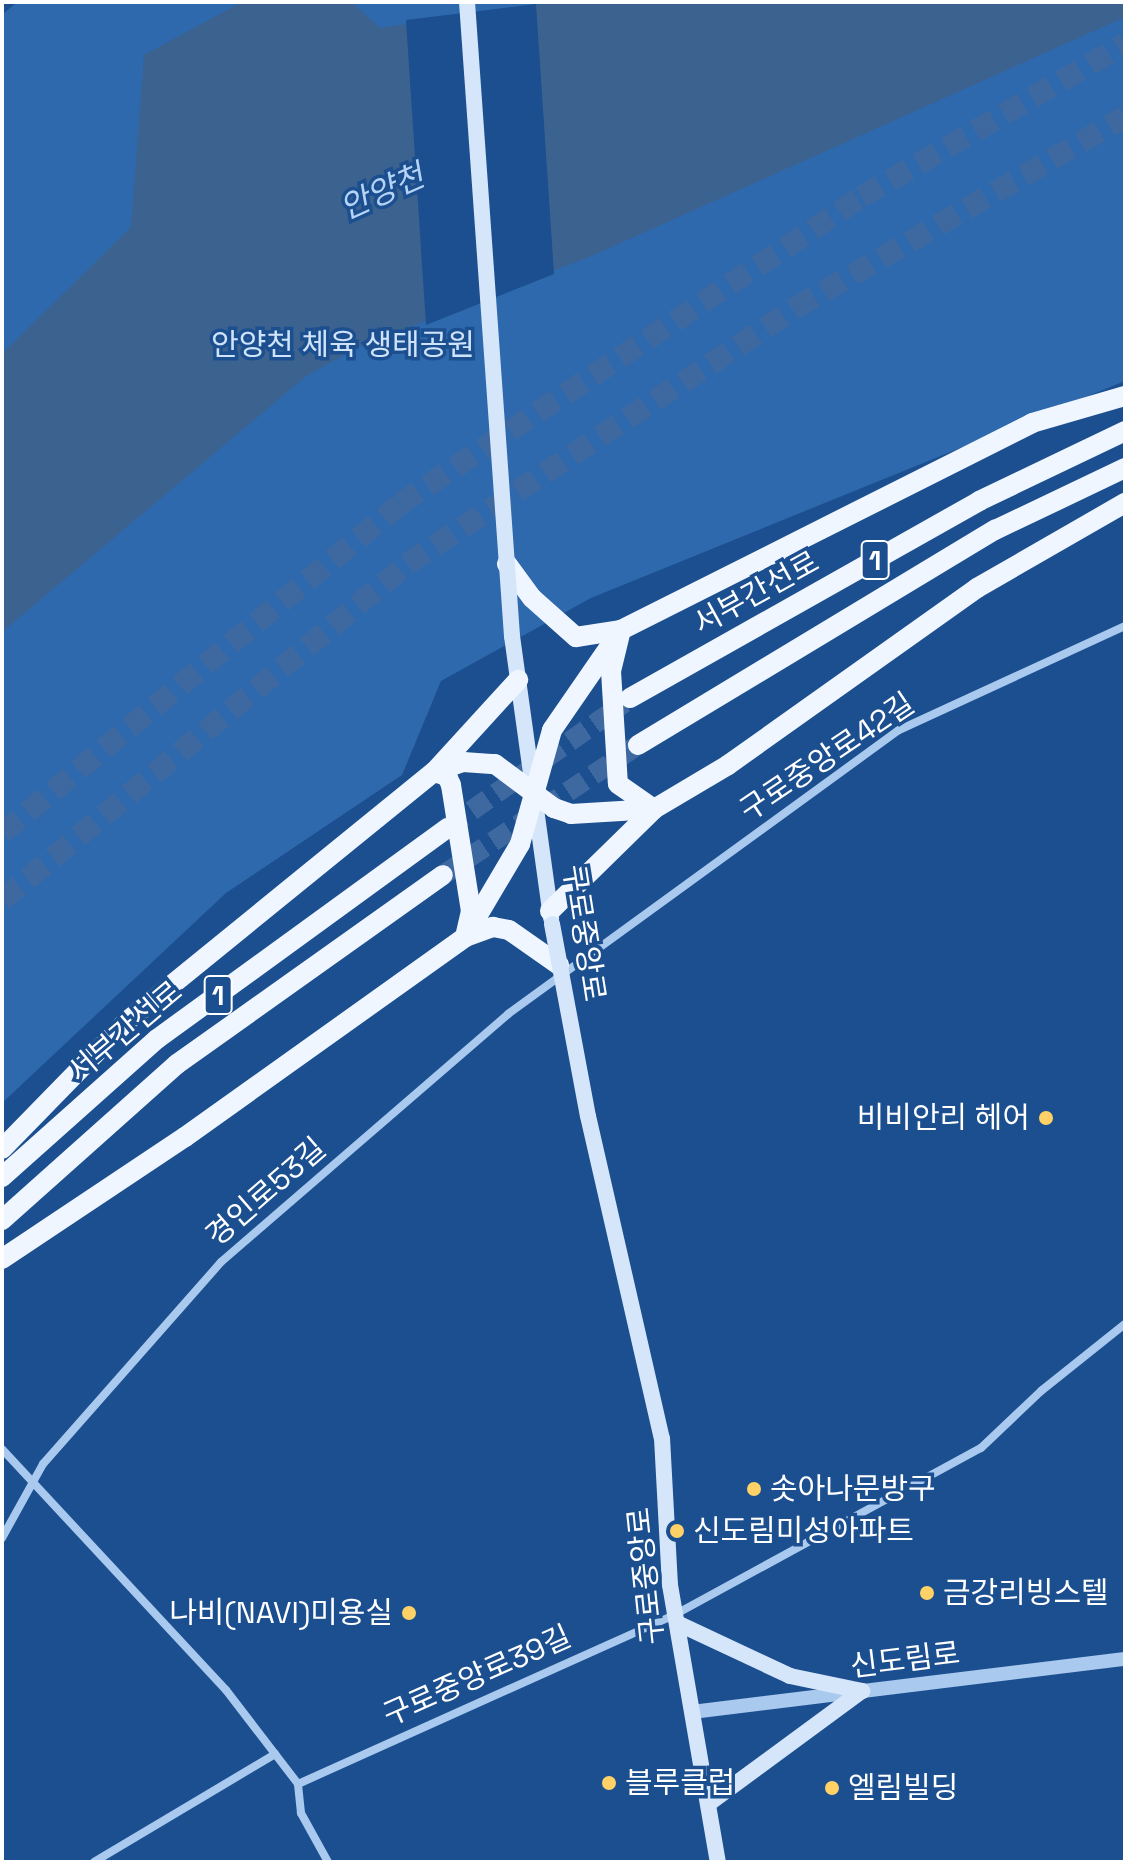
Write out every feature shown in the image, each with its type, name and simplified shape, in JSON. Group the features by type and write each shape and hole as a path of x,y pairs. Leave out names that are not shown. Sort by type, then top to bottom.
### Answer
{"main road":[{"name":"구로중앙로","path":"467,2 512,636 559,965 588,1116 662,1438 676,1618 718,1862"},
{"path":"507,564 532,598 576,637 621,630 1032,423 1125,396"},
{"name":"서부간선로","path":"630,698 979,501 1125,431"},
{"name":"1","path":"638,745 995,530 1125,468"},
{"path":"551,918 654,809 728,765 977,588 1125,503"},
{"path":"465,937 508,870 552,730 621,630"},
{"path":"621,630 611,671 618,784 654,809"},
{"path":"2,1149 126,1022 434,772 518,680"},
{"path":"434,772 463,762 487,762 534,791 554,808 571,814 654,809"},
{"path":"434,772 447,776 451,785 471,911 465,937"},
{"name":"서부간선로","path":"2,1177 157,1039 447,828"},
{"name":"서부간선로","path":"2,1220 177,1064 443,875"},
{"path":"2,1259 185,1137 465,937 493,927 509,930 559,965"},
{"path":"676,1618 790,1676 862,1691"},
{"path":"708,1804 862,1691"}],"street":[{"name":"구로중앙로42길","path":"615,933 899,730 1125,626"},
{"name":"경인로53길","path":"2,1538 33,1482 221,1262 508,1014 615,933"},
{"name":"구로중앙로39길","path":"298,1784 676,1618 981,1448 1041,1391 1125,1324"},
{"path":"2,1449 226,1690 298,1784 301,1813 328,1862"},
{"name":"신도림로","path":"692,1712 1125,1659"},
{"path":"94,1862 275,1754"}],"green space":[{"name":"안양천 체육 생태공원","path":"17,2 1125,2 1125,381 591,598 441,681 402,775 226,893 2,1103 2,15"}],"water":[{"name":"안양천","path":"242,2 352,2 380,28 553,2 1125,2 1125,17 596,254 356,348 305,377 2,632 2,354 131,227 144,55"}],"pier":[{"path":"536,4 554,274 426,325 406,20"}],"tunnel":[{"path":"2,833 400,504 861,197 1125,44"},
{"path":"2,900 407,564 795,308 1125,117"},
{"path":"447,828 624,703"},
{"path":"443,875 638,745"}],"place":[{"name":"비비안리 헤어","path":"1046,1118"},
{"name":"솟아나문방구","path":"754,1489"},
{"name":"신도림미성아파트","path":"677,1531"},
{"name":"금강리빙스텔","path":"927,1593"},
{"name":"나비(NAVI)미용실","path":"409,1613"},
{"name":"블루클럽","path":"609,1783"},
{"name":"엘림빌딩","path":"832,1788"}]}
